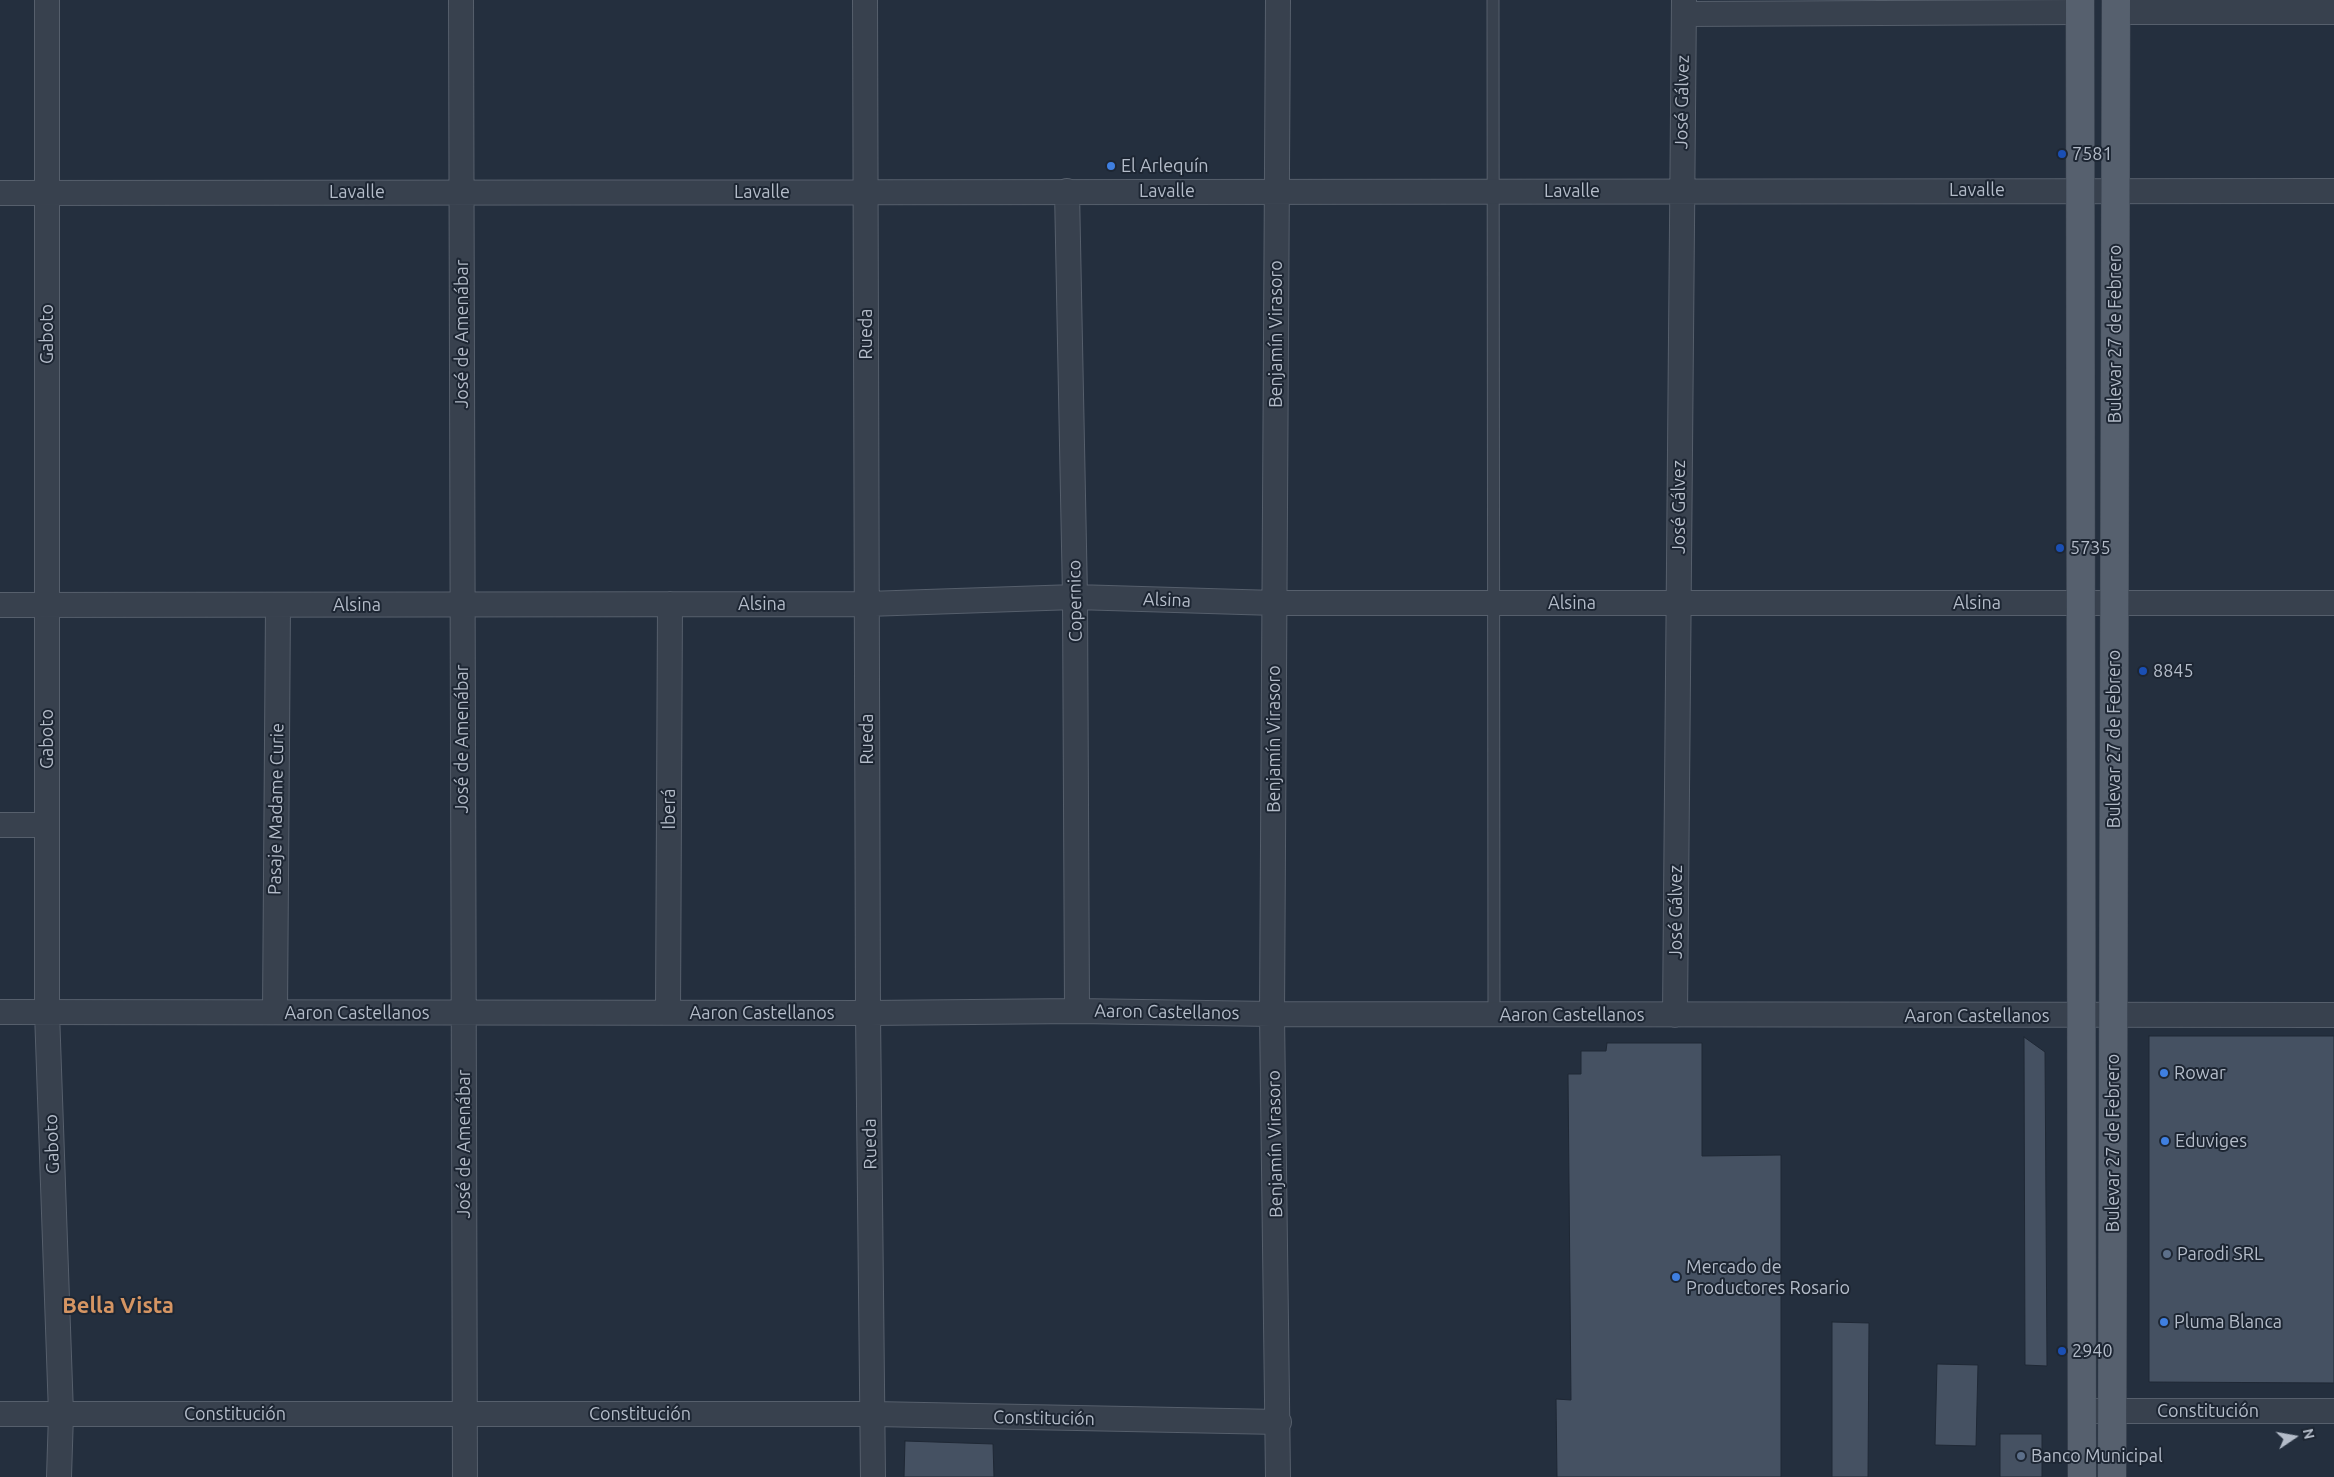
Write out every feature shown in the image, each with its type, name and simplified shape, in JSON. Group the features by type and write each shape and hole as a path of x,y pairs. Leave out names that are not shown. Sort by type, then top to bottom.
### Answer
{"main road":[{"name":"Bulevar 27 de Febrero","path":"2080,6 2082,1477"},
{"name":"Bulevar 27 de Febrero","path":"2112,1477 2116,6"}],"street":[{"name":"Gaboto","path":"46,0 48,1012 61,1414 59,1477"},
{"name":"José de Amenábar","path":"462,0 465,1477"},
{"name":"Rueda","path":"865,0 868,1014 874,1414 873,1477"},
{"name":"Benjamín Virasoro","path":"1278,0 1272,1014 1279,1422 1278,1477"},
{"path":"1684,7 2080,6"},
{"path":"2116,6 2334,12"},
{"name":"José Gálvez","path":"1675,1015 1684,7"},
{"name":"Lavalle","path":"0,193 2334,190"},
{"name":"Copernico","path":"1067,191 1075,597 1077,1010"},
{"name":"Alsina","path":"0,605 867,604 1075,597 1275,603 2334,602"},
{"name":"Iberá","path":"668,1013 670,604"},
{"name":"Pasaje Madame Curie","path":"274,1012 278,605"},
{"path":"0,825 47,825"},
{"name":"Aaron Castellanos","path":"0,1012 868,1014 1077,1010 1272,1014 1494,1015 2334,1015"},
{"name":"Constitución","path":"2083,1411 2334,1411"},
{"name":"Constitución","path":"0,1414 874,1414 1279,1422"}],"lane":[{"path":"1493,0 1494,1015"}],"building":[{"path":"2149,1036 2334,1036 2334,1383 2149,1382"},
{"path":"2024,1037 2045,1052 2047,1366 2025,1365"},
{"name":"Mercado de Productores Rosario","path":"1607,1043 1702,1043 1702,1156 1781,1155 1781,1477 1557,1477 1556,1399 1571,1400 1568,1074 1581,1074 1581,1051 1606,1051"},
{"path":"1832,1322 1869,1323 1868,1477 1832,1477"},
{"path":"1937,1364 1978,1365 1976,1446 1935,1445"},
{"name":"Banco Municipal","path":"2000,1434 2042,1434 2042,1477 2000,1477"},
{"path":"905,1441 993,1444 994,1477 904,1477"}],"place":[{"name":"7581","path":"2062,154"},
{"name":"El Arlequín","path":"1111,166"},
{"name":"5735","path":"2060,548"},
{"name":"8845","path":"2143,671"},
{"name":"Rowar","path":"2164,1073"},
{"name":"Eduviges","path":"2165,1141"},
{"name":"Parodi SRL","path":"2167,1254"},
{"name":"Mercado de Productores Rosario","path":"1676,1277"},
{"name":"Pluma Blanca","path":"2164,1322"},
{"name":"2940","path":"2062,1351"},
{"name":"Banco Municipal","path":"2021,1456"}],"district":[{"name":"Bella Vista","path":"118,1306"}]}
